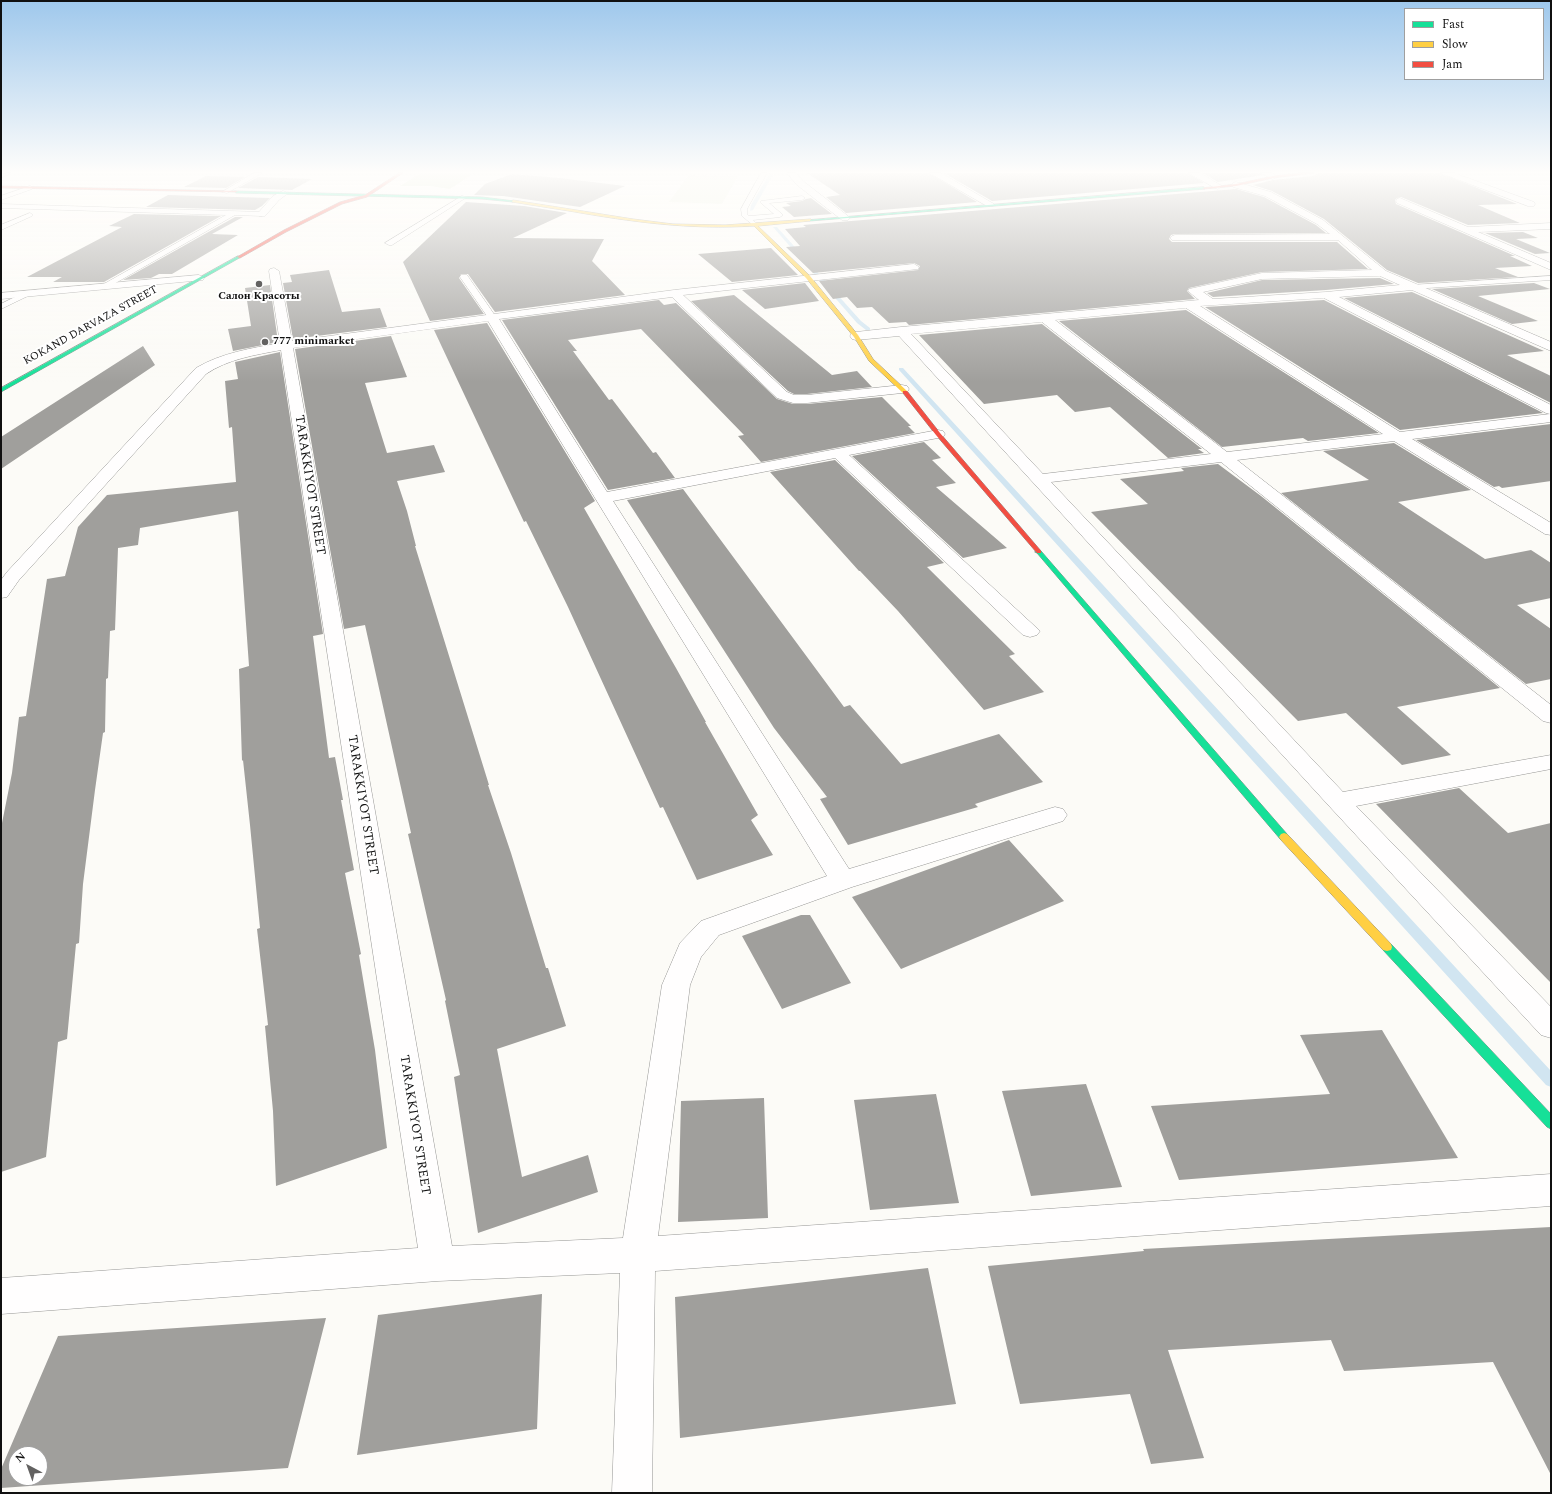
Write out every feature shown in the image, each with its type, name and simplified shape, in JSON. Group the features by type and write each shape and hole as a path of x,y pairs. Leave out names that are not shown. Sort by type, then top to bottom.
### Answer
{"street":[{"name":"KOKAND DARVAZA STREET","path":"1,390 264,243"},
{"path":"773,243 808,277 856,336 871,360 902,389 938,434 1280,832 1551,1123"},
{"path":"1347,243 1382,273 1551,347"},
{"path":"1496,243 1551,267"},
{"path":"1,593 7,575 201,371 212,363 286,346 492,317 808,277 914,267"},
{"name":"TARAKKIYOT STREET","path":"274,271 438,1264"},
{"path":"1211,302 1193,291 1262,276 1382,273"},
{"path":"1,296 199,278"},
{"path":"856,336 1188,304 1326,295 1412,287"},
{"path":"674,293 782,395 793,399 807,399 902,389"},
{"path":"1326,295 1551,410"},
{"path":"1188,304 1398,437 1551,530"},
{"path":"492,317 603,498 843,880"},
{"path":"1045,318 1225,458 1551,716"},
{"path":"901,331 1338,801 1551,1026"},
{"path":"1040,479 1551,418"},
{"path":"603,498 938,434"},
{"path":"838,453 1030,631"},
{"path":"1338,801 1551,762"},
{"path":"632,1493 638,1255 676,985 690,951 710,928 843,880 1055,815"},
{"path":"1,1296 438,1264 638,1255 1551,1190"}],"lane":[{"path":"105,287 182,243"},
{"path":"464,277 492,317"},
{"path":"1412,287 1551,278"},
{"path":"1,307 28,294"}],"building":[{"path":"92,243 174,243 104,282 53,282 62,277 27,277"},
{"path":"189,243 225,243 172,274 159,274 151,278 123,280"},
{"path":"423,243 602,243 592,261 625,295 495,312 468,274 461,274 459,278 484,314 430,321 403,262"},
{"path":"797,243 1338,243 1368,269 1262,272 1189,288 1187,291 1195,299 909,325 906,322 889,323 872,307 857,308 847,297 833,299 819,281 918,270 920,266 914,263 813,273 786,247 800,246"},
{"path":"1353,243 1485,243 1515,256 1510,256 1532,266 1495,268 1518,277 1418,283 1387,270"},
{"path":"1508,243 1525,243 1550,253 1535,254"},
{"path":"771,248 798,275 732,282 698,254"},
{"path":"329,270 342,312 380,308 387,327 293,339 283,283 292,282 290,275"},
{"path":"1380,278 1394,284 1213,297 1207,293 1262,280"},
{"path":"805,283 819,301 765,309 742,290"},
{"path":"1534,283 1550,289 1478,296 1538,321 1512,324 1432,289"},
{"path":"270,285 278,342 233,351 228,329 251,326 245,288"},
{"path":"1412,292 1544,351 1507,355 1551,376 1551,403 1344,298"},
{"path":"734,295 832,375 857,371 872,387 807,394 794,394 788,391 691,301"},
{"path":"659,300 664,305 676,303 777,399 793,404 807,404 882,397 911,426 908,426 915,433 761,462 738,436 744,435 641,329 568,340 577,351 573,351 609,400 612,399 653,453 656,452 675,478 608,490 502,320"},
{"path":"1324,300 1543,413 1400,430 1205,307"},
{"path":"1186,310 1379,433 1308,441 1303,438 1222,447 1059,321"},
{"path":"487,323 595,501 584,508 758,815 751,820 773,855 697,880 663,807 660,808 568,607 526,521 524,522 434,330"},
{"path":"1042,324 1202,449 1198,449 1204,453 1168,458 1110,407 1075,412 1057,395 984,404 919,335"},
{"path":"391,336 407,377 365,383 387,453 434,445 445,472 397,481 407,511 415,546 488,785 566,1026 497,1049 522,1177 588,1155 598,1192 478,1233 454,1077 460,1075 446,1000 408,834 411,833 365,625 344,629 295,349"},
{"path":"143,346 155,365 1,469 1,437"},
{"path":"280,352 323,634 313,636 329,758 335,757 343,800 341,800 354,870 345,873 361,954 359,955 375,1050 387,1148 276,1186 273,1111 265,1026 268,1025 257,929 260,928 250,825 243,760 242,761 239,669 249,666 238,511 140,528 138,545 118,548 115,630 110,631 108,678 106,679 105,732 103,733 83,884 79,943 76,944 67,1039 58,1042 46,1157 1,1172 1,828 12,773 19,717 26,716 47,579 65,576 78,527 107,495 236,482 232,427 229,428 225,381 238,379 235,362"},
{"path":"1551,424 1551,481 1502,488 1499,486 1494,487 1416,440"},
{"path":"924,442 941,458 932,460 956,483 936,487 1007,548 963,558 852,456"},
{"path":"1394,443 1471,490 1398,502 1485,559 1531,550 1551,563 1551,598 1517,605 1551,629 1551,679 1526,684 1281,493 1369,480 1323,451"},
{"path":"835,460 944,563 927,567 1015,654 1009,656 1044,692 984,710 898,611 859,571 770,472"},
{"path":"1218,464 1261,496 1500,688 1397,707 1451,755 1402,765 1346,713 1298,721 1091,512 1148,504 1120,479 1184,471 1181,468"},
{"path":"683,489 844,707 850,705 901,764 999,734 1043,782 975,804 978,807 848,845 820,799 827,797 774,728 627,500"},
{"path":"1459,788 1508,833 1551,823 1551,983 1376,804"},
{"path":"1009,840 1064,901 901,969 852,897"},
{"path":"801,915 810,915 851,983 782,1009 742,936"},
{"path":"1382,1030 1458,1158 1179,1180 1151,1106 1330,1094 1300,1035"},
{"path":"1086,1084 1122,1187 1031,1196 1002,1091"},
{"path":"936,1094 959,1203 870,1210 854,1100"},
{"path":"764,1098 768,1218 678,1222 681,1101"},
{"path":"1551,1227 1551,1475 1493,1362 1344,1371 1331,1340 1168,1350 1204,1458 1151,1464 1130,1394 1020,1404 988,1266 1144,1251 1143,1249"},
{"path":"928,1268 956,1404 680,1438 675,1297"},
{"path":"542,1294 537,1429 357,1455 378,1315"},
{"path":"326,1318 288,1468 48,1485 48,1446 11,1446 58,1336"},
{"path":"8,1453 8,1486 30,1486 1,1488 1,1469"}],"waterway":[{"path":"788,243 859,322 868,329"},
{"path":"901,369 1551,1081"}],"traffic: fast":[{"path":"1,390 239,257"},
{"path":"1039,552 1284,837"},
{"path":"1387,947 1551,1123"}],"traffic: slow":[{"path":"773,243 808,277 856,336 871,360 905,392"},
{"path":"1284,837 1387,947"}],"traffic: jam":[{"path":"239,257 264,243"},
{"path":"905,392 938,434 1039,552"}],"place":[{"name":"Салон Красоты","path":"259,284"},
{"name":"777 minimarket","path":"265,342"}]}
